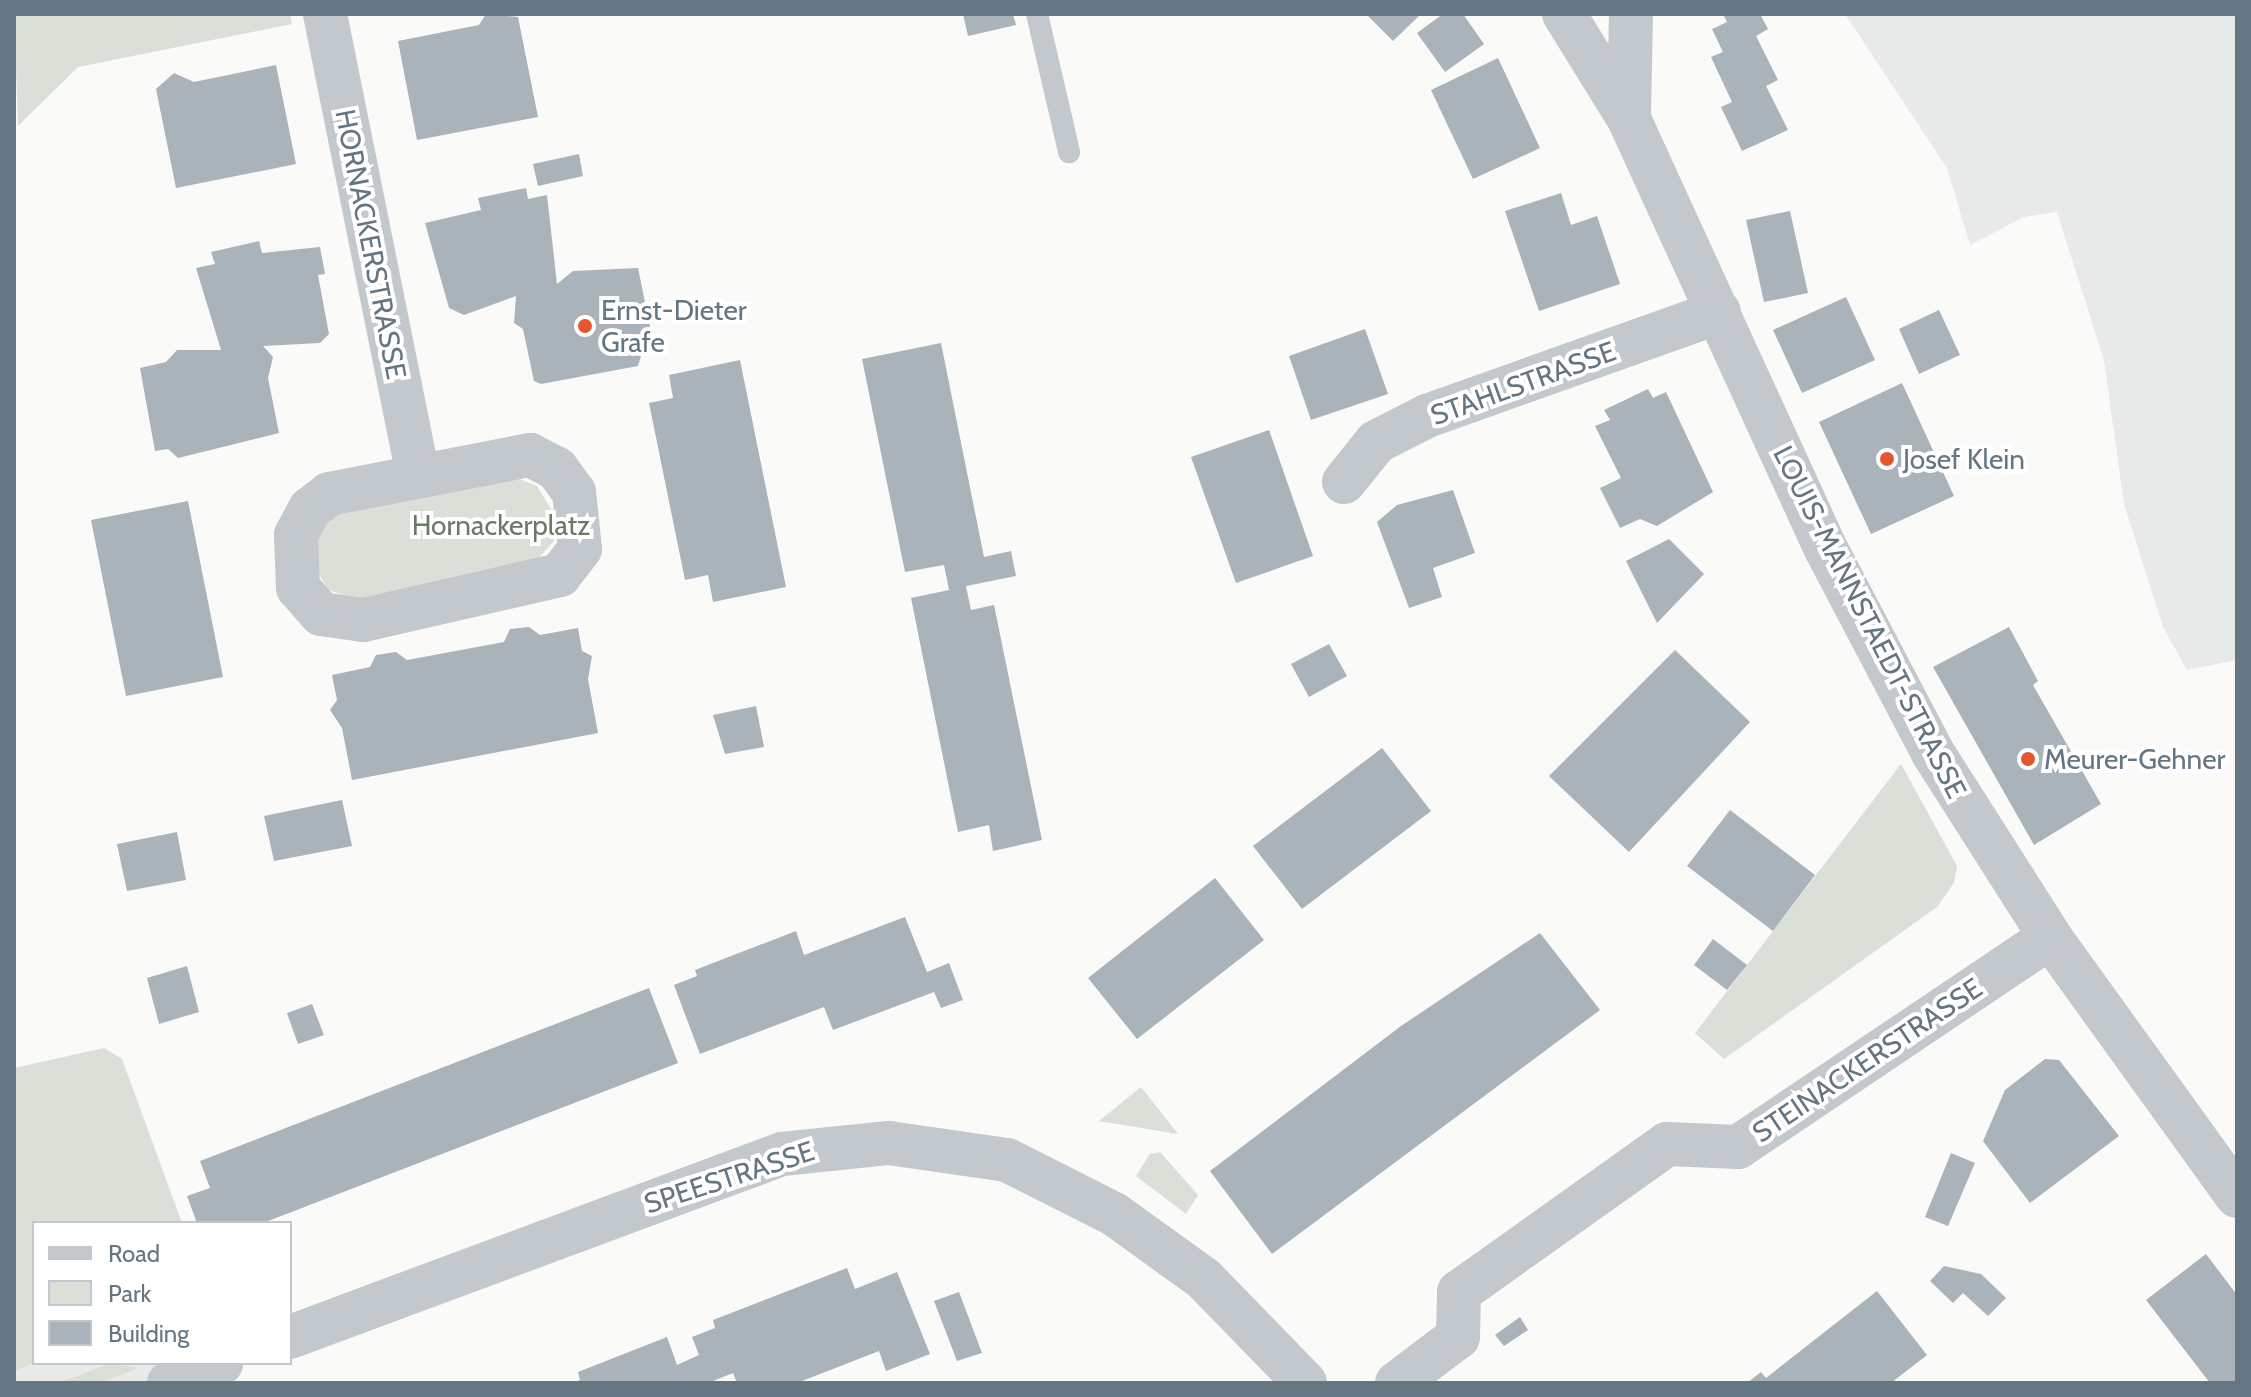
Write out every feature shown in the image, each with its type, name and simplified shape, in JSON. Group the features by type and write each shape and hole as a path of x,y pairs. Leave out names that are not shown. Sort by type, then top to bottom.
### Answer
{"street":[{"name":"HORNACKERSTRASSE","path":"325,14 418,474"},
{"name":"LOUIS-MANNSTAEDT-STRASSE","path":"1564,14 1629,119 1826,549 1933,753 2050,937 2233,1181"},
{"path":"1629,119 1624,69 1631,14"},
{"name":"STAHLSTRASSE","path":"1344,482 1376,442 1427,416 1719,312"},
{"path":"530,455 557,469 574,492 582,522 572,565 525,588 363,620 321,614 307,603 292,569 300,522 329,494 418,474 530,455"},
{"name":"STEINACKERSTRASSE","path":"1397,1383 1458,1337 1459,1292 1667,1144 1738,1147 2050,937"},
{"name":"SPEESTRASSE","path":"292,1336 782,1154 889,1143 1007,1160 1114,1214 1204,1279 1305,1383"},
{"path":"169,1383 216,1365"}],"lane":[{"path":"1037,14 1069,152"}],"shaded area":[{"path":"1845,14 2237,14 2237,660 2187,670 2163,627 2124,504 2104,360 2057,212 2024,217 1970,245 1947,168"},
{"path":"32,1364 220,1365 223,1383 14,1383 14,1371"}],"green space":[{"path":"14,14 290,14 292,24 78,67 18,126"},
{"name":"Hornackerplatz","path":"519,479 537,486 557,519 554,541 534,563 360,601 329,590 313,566 315,540 335,512"},
{"path":"1901,764 1957,866 1954,883 1937,907 1724,1059 1695,1033"},
{"path":"104,1048 122,1059 181,1221 32,1221 32,1364 14,1371 14,1068"},
{"path":"1141,1087 1178,1134 1099,1121"},
{"path":"1160,1152 1198,1195 1186,1214 1136,1176 1150,1154"},
{"path":"106,1365 139,1368 99,1383 58,1383"}],"building":[{"path":"486,14 518,17 538,117 417,140 398,41 479,25"},
{"path":"963,14 1013,14 1016,25 968,36"},
{"path":"1366,14 1421,14 1393,41"},
{"path":"1443,14 1463,14 1484,44 1445,72 1417,33"},
{"path":"1723,14 1760,14 1768,29 1756,36 1778,80 1766,86 1788,130 1742,151 1721,107 1732,102 1711,57 1723,52 1712,29 1727,22"},
{"path":"1498,58 1540,148 1473,179 1431,90"},
{"path":"276,65 296,164 176,188 156,89 174,73 194,82"},
{"path":"579,154 583,176 538,186 533,164"},
{"path":"526,188 528,199 547,195 557,284 573,271 638,268 655,351 642,353 638,366 541,384 534,381 523,329 514,323 516,296 464,315 449,308 425,223 481,210 478,198"},
{"path":"1561,193 1571,225 1597,216 1620,284 1539,311 1505,211"},
{"path":"1790,211 1808,293 1764,302 1746,220"},
{"path":"259,241 262,253 320,247 325,274 318,275 329,334 320,343 263,346 273,357 268,378 279,433 178,458 168,449 155,451 140,368 166,362 177,350 221,350 196,268 215,264 211,252"},
{"path":"1846,297 1875,360 1802,393 1773,330"},
{"path":"1939,310 1960,355 1919,374 1899,329"},
{"path":"1365,329 1388,394 1311,420 1289,356"},
{"path":"941,343 984,557 1011,551 1016,576 966,586 971,610 994,605 1042,840 993,851 989,825 958,832 911,598 949,590 944,565 905,572 862,359"},
{"path":"740,360 786,587 713,602 708,575 685,580 649,403 673,398 669,375"},
{"name":"Josef Klein","path":"1902,383 1954,496 1871,534 1819,422"},
{"path":"1648,389 1653,398 1666,392 1713,492 1657,526 1640,519 1620,528 1600,488 1621,478 1595,426 1610,420 1604,410"},
{"path":"1269,430 1313,556 1236,583 1191,457"},
{"path":"1453,490 1475,553 1433,568 1442,597 1409,608 1377,522 1397,505"},
{"path":"188,501 223,677 126,696 91,520"},
{"path":"1669,539 1704,574 1657,623 1626,561"},
{"path":"529,627 540,635 578,628 582,651 592,656 588,679 598,733 352,780 342,728 330,710 337,700 332,675 370,667 376,655 396,652 407,660 504,642 510,629"},
{"name":"Meurer-Gehner","path":"2009,627 2038,681 2033,685 2101,804 2034,845 1933,667"},
{"path":"1329,644 1347,676 1309,697 1291,664"},
{"path":"1675,650 1750,722 1629,852 1549,776"},
{"path":"756,706 764,747 725,754 713,715"},
{"path":"1382,748 1431,811 1302,909 1253,846"},
{"path":"342,800 352,846 274,861 264,816"},
{"path":"1730,810 1815,875 1773,931 1687,866"},
{"path":"177,832 186,880 127,891 117,844"},
{"path":"1215,878 1264,940 1137,1039 1088,978"},
{"path":"905,917 927,972 949,963 963,1000 941,1008 934,992 833,1030 824,1007 700,1054 674,985 697,976 695,970 796,931 804,955"},
{"path":"1540,933 1600,1010 1272,1254 1210,1171 1401,1026"},
{"path":"1713,939 1747,965 1727,990 1694,965"},
{"path":"187,966 199,1012 159,1024 147,978"},
{"path":"649,988 678,1063 268,1221 196,1221 187,1196 210,1188 200,1161"},
{"path":"312,1004 324,1035 298,1044 287,1013"},
{"path":"2045,1059 2059,1060 2119,1136 2030,1203 1983,1141 2005,1090"},
{"path":"1951,1153 1975,1163 1948,1226 1925,1217"},
{"path":"2206,1254 2237,1295 2237,1383 2210,1383 2146,1300"},
{"path":"1944,1266 1981,1274 2006,1298 1988,1316 1963,1293 1953,1303 1930,1281"},
{"path":"847,1268 855,1289 897,1272 930,1354 886,1371 879,1351 797,1383 737,1383 733,1373 708,1383 572,1383 580,1380 578,1372 667,1337 677,1365 699,1355 692,1337 715,1328 713,1320"},
{"path":"1877,1291 1927,1355 1891,1383 1747,1383 1761,1372 1766,1378"},
{"path":"959,1292 982,1353 957,1361 934,1301"},
{"path":"1520,1317 1528,1330 1504,1346 1495,1335"}],"place":[{"name":"Ernst-Dieter Grafe","path":"585,326"},
{"name":"Josef Klein","path":"1887,459"},
{"name":"Meurer-Gehner","path":"2028,759"}]}
